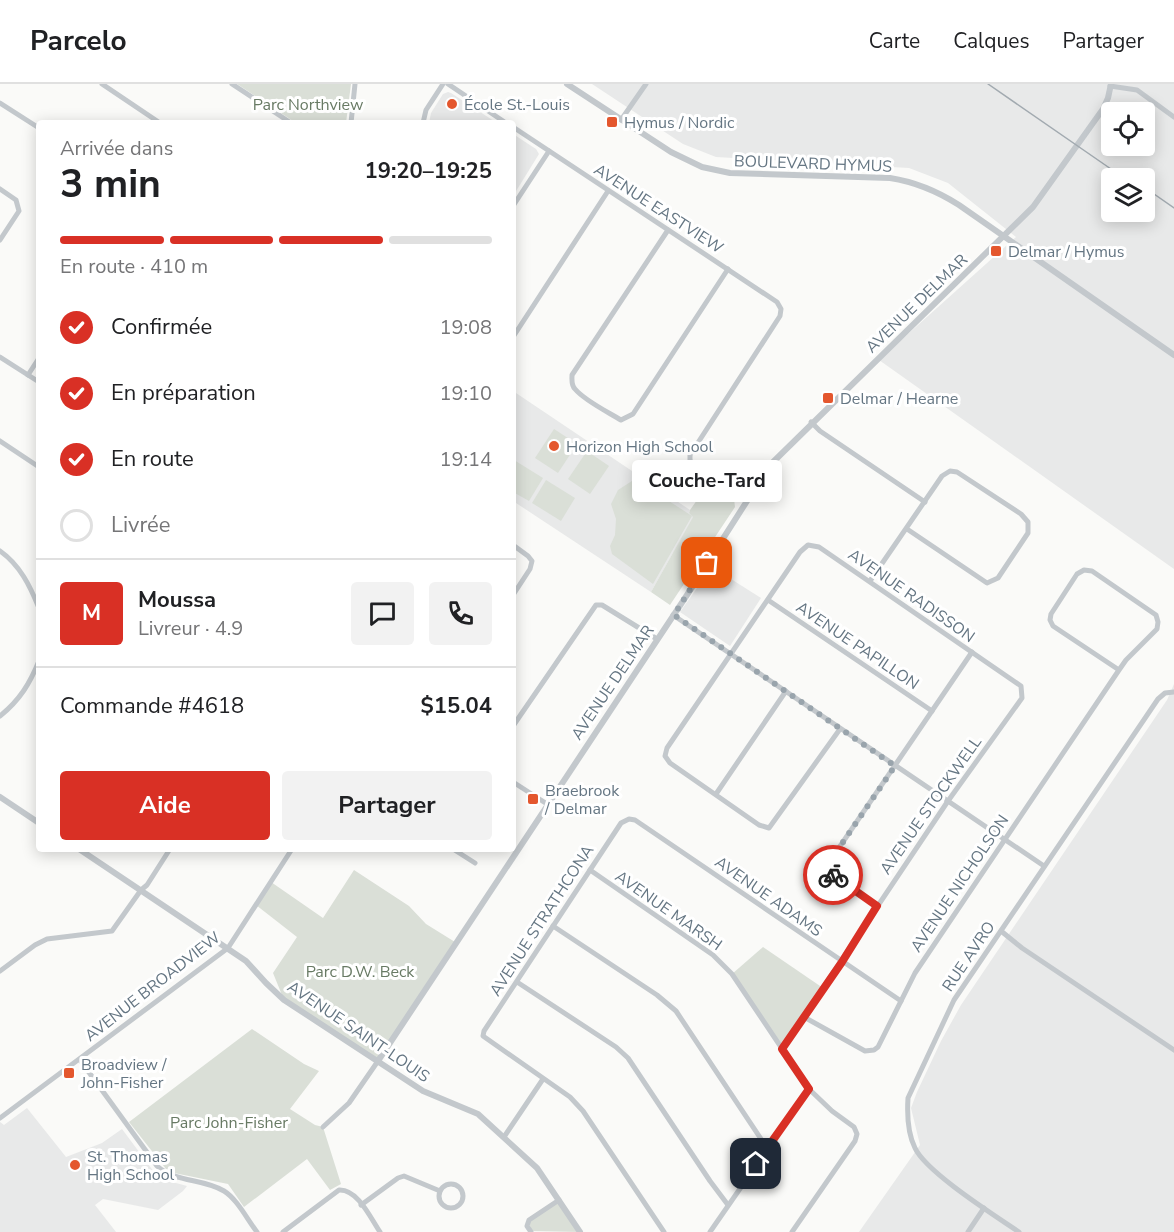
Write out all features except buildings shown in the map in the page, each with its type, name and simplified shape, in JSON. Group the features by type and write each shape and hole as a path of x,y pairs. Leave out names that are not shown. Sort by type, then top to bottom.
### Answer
{"street":[{"path":"102,84 156,120"},
{"path":"232,84 286,120"},
{"path":"351,120 355,84"},
{"path":"424,120 426,110 443,84"},
{"path":"448,84 502,120"},
{"name":"BOULEVARD HYMUS","path":"567,84 680,158 713,170 738,173 884,178 918,184 945,196 1174,355"},
{"path":"621,120 646,84"},
{"path":"1110,85 1137,90 1174,117"},
{"name":"AVENUE DELMAR","path":"516,851 674,615 770,465 1039,199 1103,109 1110,85"},
{"path":"0,103 36,126"},
{"name":"AVENUE EASTVIEW","path":"516,130 777,302 781,309 780,316 690,455 694,467 747,501"},
{"path":"516,201 549,151"},
{"path":"0,189 16,200 19,211 0,240"},
{"path":"516,332 608,191"},
{"path":"668,230 572,375 575,389 601,407 621,420 633,414 728,269"},
{"path":"0,357 36,380"},
{"path":"28,375 36,363"},
{"path":"812,422 820,431 925,502"},
{"path":"0,441 36,465"},
{"path":"870,581 942,476 950,471 957,472 1021,514 1028,522 1028,533 998,578 987,583 907,529"},
{"name":"AVENUE RADISSON","path":"768,600 800,552 808,545 819,547 972,652 830,861 829,869 834,876 877,906"},
{"path":"516,547 532,561 530,569 516,590"},
{"path":"0,551 20,570 36,600"},
{"name":"AVENUE NICHOLSON","path":"804,1017 865,1051 878,1047 915,973 1126,660 1157,629 1156,615 1092,571 1084,570 1077,574 1051,614 1050,620 1053,626 1119,670"},
{"path":"768,600 667,748 665,756 670,763 759,825 769,828 840,729"},
{"name":"AVENUE PAPILLON","path":"768,600 932,711"},
{"path":"516,722 596,605 602,605 657,639"},
{"path":"674,615 1044,866"},
{"name":"AVENUE STOCKWELL","path":"782,1049 948,801 1022,698 1020,686 972,652"},
{"path":"0,716 25,691 36,667"},
{"path":"716,794 786,691"},
{"name":"RUE AVRO","path":"1019,1232 926,1164 915,1148 907,1113 908,1098 954,1000 1158,699 1164,693 1174,692"},
{"path":"516,784 547,804"},
{"path":"0,797 36,821"},
{"name":"AVENUE ADAMS","path":"621,823 629,819 635,820 901,1001"},
{"name":"AVENUE STRATHCONA","path":"543,1079 486,1040 483,1036 484,1031 621,823"},
{"name":"AVENUE SAINT-LOUIS","path":"84,852 246,961 284,1000 423,1091 478,1114 537,1168 580,1232"},
{"path":"0,971 47,939 112,931 147,885 168,852"},
{"name":"AVENUE BROADVIEW","path":"0,1118 228,948 290,852"},
{"path":"458,852 475,863"},
{"name":"AVENUE DELMAR","path":"323,1127 349,1103 515,852"},
{"name":"AVENUE MARSH","path":"590,870 712,955 732,974 809,1089 832,1111 854,1127 855,1141 792,1232"},
{"path":"553,926 657,995 676,1011 767,1148"},
{"path":"1001,931 1022,948 1174,1050"},
{"path":"517,982 616,1047 628,1058 728,1205"},
{"path":"80,1060 157,1166 172,1177 212,1185 230,1195 257,1232"},
{"path":"504,1137 543,1079 570,1097 583,1111 664,1232"},
{"path":"710,1232 809,1089"},
{"path":"361,1205 404,1176 440,1191"},
{"path":"447,1185 455,1185 462,1193 462,1201 453,1208 445,1207 440,1201 440,1191 447,1185"},
{"path":"283,1232 339,1190 349,1191 380,1232"},
{"path":"531,1232 527,1226 529,1220 559,1200"},
{"path":"968,1232 984,1208"}],"shaded area":[{"path":"592,84 1174,84 1174,569 879,360 1016,237 948,183 909,168 716,157 683,144"},
{"name":"École St.-Louis","path":"451,93 492,120 430,120 431,113 443,94"},
{"name":"École St.-Louis","path":"516,136 536,149 539,154 516,191"},
{"name":"Horizon High School","path":"516,393 690,510 689,513 694,516 651,592 516,503"},
{"path":"712,567 761,598 730,646 680,612"},
{"path":"1174,684 1174,1232 859,1232 920,1145 911,1108 941,1041 961,1005 1167,700"},
{"name":"St. Thomas High School","path":"27,1108 66,1157 102,1143 122,1129 154,1172 165,1180 187,1186 158,1210 103,1199 95,1205 116,1232 0,1232 0,1122 4,1125"}],"green space":[{"name":"Parc Northview","path":"237,84 351,84 346,120 291,120"},
{"path":"554,429 577,444 558,473 535,458"},
{"path":"587,451 609,466 590,494 568,479"},
{"path":"516,461 543,478 529,501 516,494"},
{"path":"635,479 692,516 653,584 612,554 610,546 615,535 616,519 611,504 618,490"},
{"path":"546,480 575,498 561,521 532,503"},
{"path":"709,483 734,499 735,507 670,605 651,592 693,517 689,513 690,510"},
{"name":"Parc D.W. Beck","path":"354,870 409,906 426,924 455,942 378,1061 284,1000 273,973 297,937 256,905 271,882 323,918"},
{"path":"763,947 823,988 782,1049 732,974"},
{"name":"Parc John-Fisher","path":"252,1029 304,1064 319,1071 290,1109 315,1125 323,1127 341,1184 330,1190 307,1159 244,1207 228,1184 174,1173 166,1169 129,1122"},
{"path":"559,1200 580,1232 531,1231 529,1220"}],"tram line":[{"path":"988,84 1110,168"},
{"path":"1155,195 1174,208"}],"way so far":[{"path":"707,563 674,615 895,766 830,861 829,869 833,875"}],"place":[{"name":"École St.-Louis","path":"452,104"},
{"name":"Hymus / Nordic","path":"612,122"},
{"name":"Delmar / Hymus","path":"996,251"},
{"name":"Delmar / Hearne","path":"828,398"},
{"name":"Horizon High School","path":"554,446"},
{"name":"Couche-Tard","path":"707,563"},
{"name":"Braebrook / Delmar","path":"533,799"},
{"name":"Broadview / John-Fisher","path":"69,1073"},
{"name":"St. Thomas High School","path":"75,1165"}],"route":[{"path":"756,1164 809,1089 782,1049 842,962 877,906 833,875"}]}
